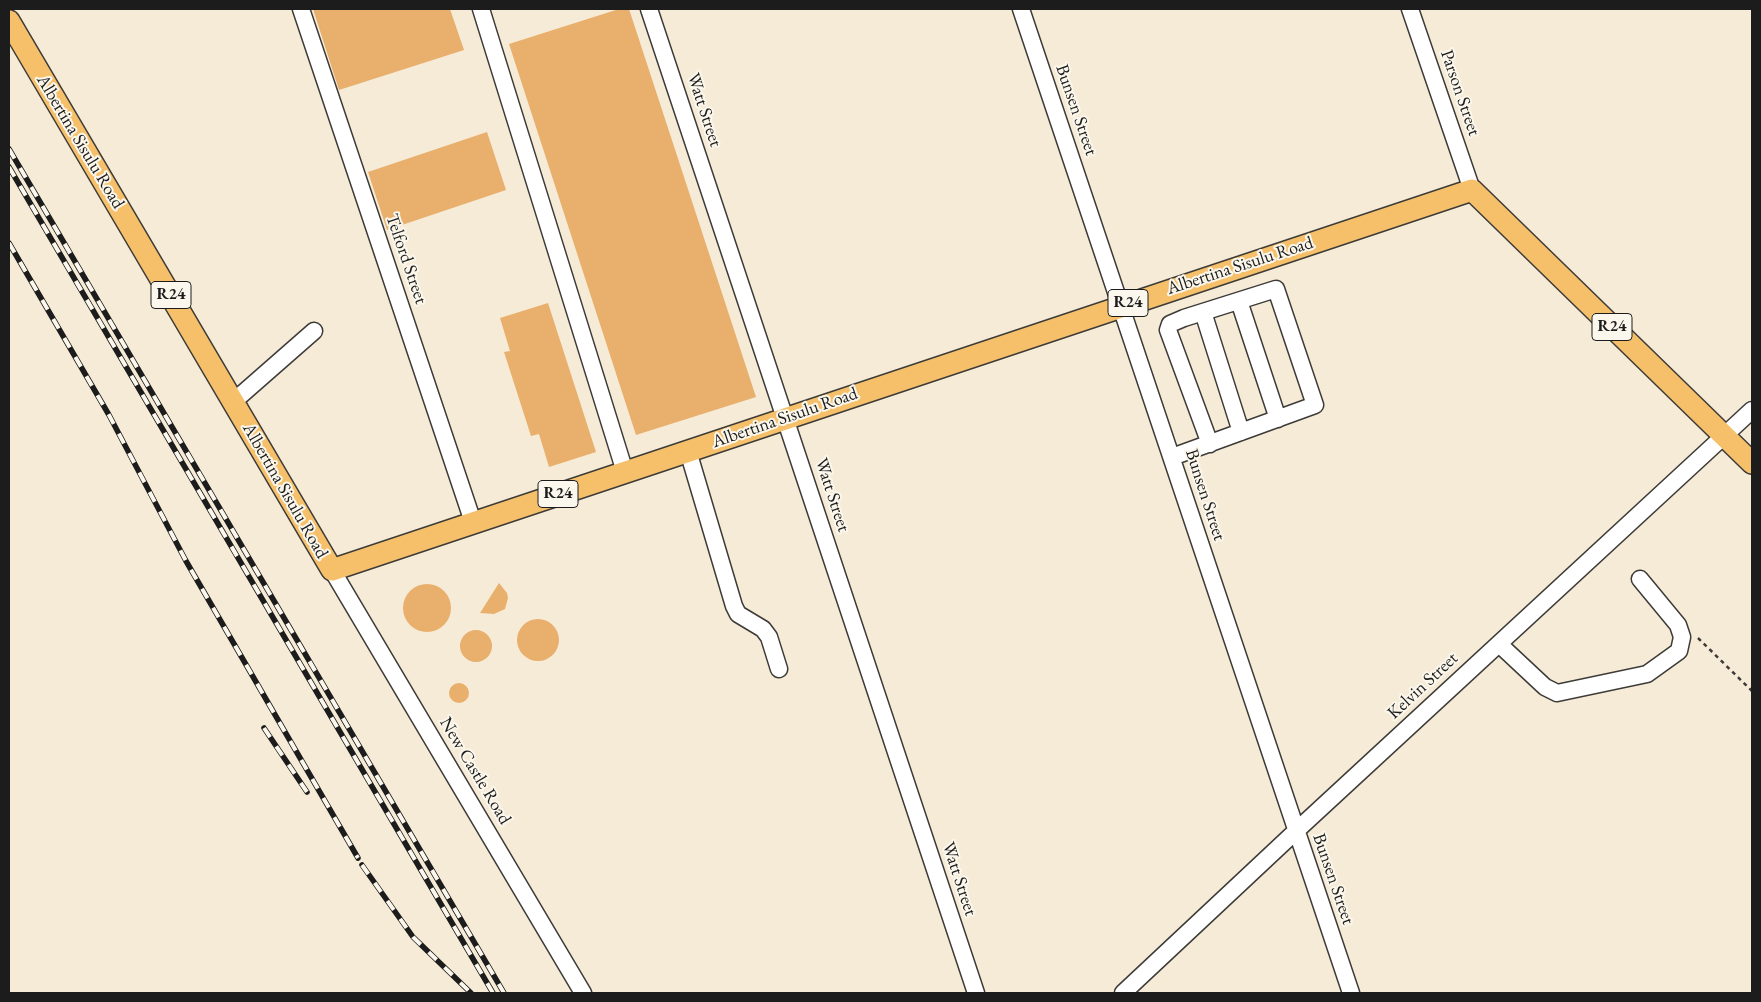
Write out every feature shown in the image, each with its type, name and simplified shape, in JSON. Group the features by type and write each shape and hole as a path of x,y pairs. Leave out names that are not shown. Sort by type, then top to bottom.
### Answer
{"main road":[{"name":"Albertina Sisulu Road","path":"9,21 332,570 1472,190"},
{"name":"R24","path":"1472,190 1752,464"}],"street":[{"name":"Telford Street","path":"301,9 473,522"},
{"path":"481,9 625,472"},
{"name":"Watt Street","path":"649,9 976,993"},
{"name":"Bunsen Street","path":"1021,9 1351,993"},
{"name":"Parson Street","path":"1410,9 1472,190"},
{"path":"1172,457 1210,444 1315,405 1276,289 1170,324 1168,330 1210,444"},
{"path":"1239,301 1278,419"},
{"path":"1203,312 1241,432"},
{"path":"233,402 314,331"},
{"name":"Kelvin Street","path":"1123,993 1752,410"},
{"path":"688,451 734,606 738,614 763,629 768,636 779,668"},
{"name":"New Castle Road","path":"332,570 583,993"},
{"path":"1499,644 1551,691 1563,693 1647,674 1679,651 1682,642 1679,630 1664,606 1640,579"}],"path":[{"path":"1679,630 1690,632 1696,636 1752,691"}],"building":[{"path":"313,9 450,9 464,50 339,90"},
{"path":"619,9 629,9 756,397 636,435 509,44"},
{"path":"487,132 506,190 387,230 368,172"},
{"path":"548,303 596,452 549,467 539,434 531,436 504,352 510,351 500,318"},
{"path":"499,583 507,593 508,598 505,609 494,614 480,613"},
{"path":"427,584 436,586 444,591 449,599 451,608 449,617 444,625 436,630 427,632 418,630 410,625 405,617 403,608 405,599 410,591 418,586"},
{"path":"542,619 550,622 556,628 559,640 556,652 550,658 534,661 526,658 520,652 517,636 520,628 526,622"},
{"path":"476,630 482,631 487,635 491,640 491,652 487,657 482,661 476,662 470,661 465,657 461,652 460,646 461,640 465,635 470,631"},
{"path":"459,683 466,686 469,693 466,700 459,703 452,700 449,693 452,686"}],"railway":[{"path":"9,149 504,993"},
{"path":"9,167 493,993"},
{"path":"9,243 109,415 186,561 358,858"},
{"path":"264,728 307,792"},
{"path":"362,865 413,937 471,993"}]}
